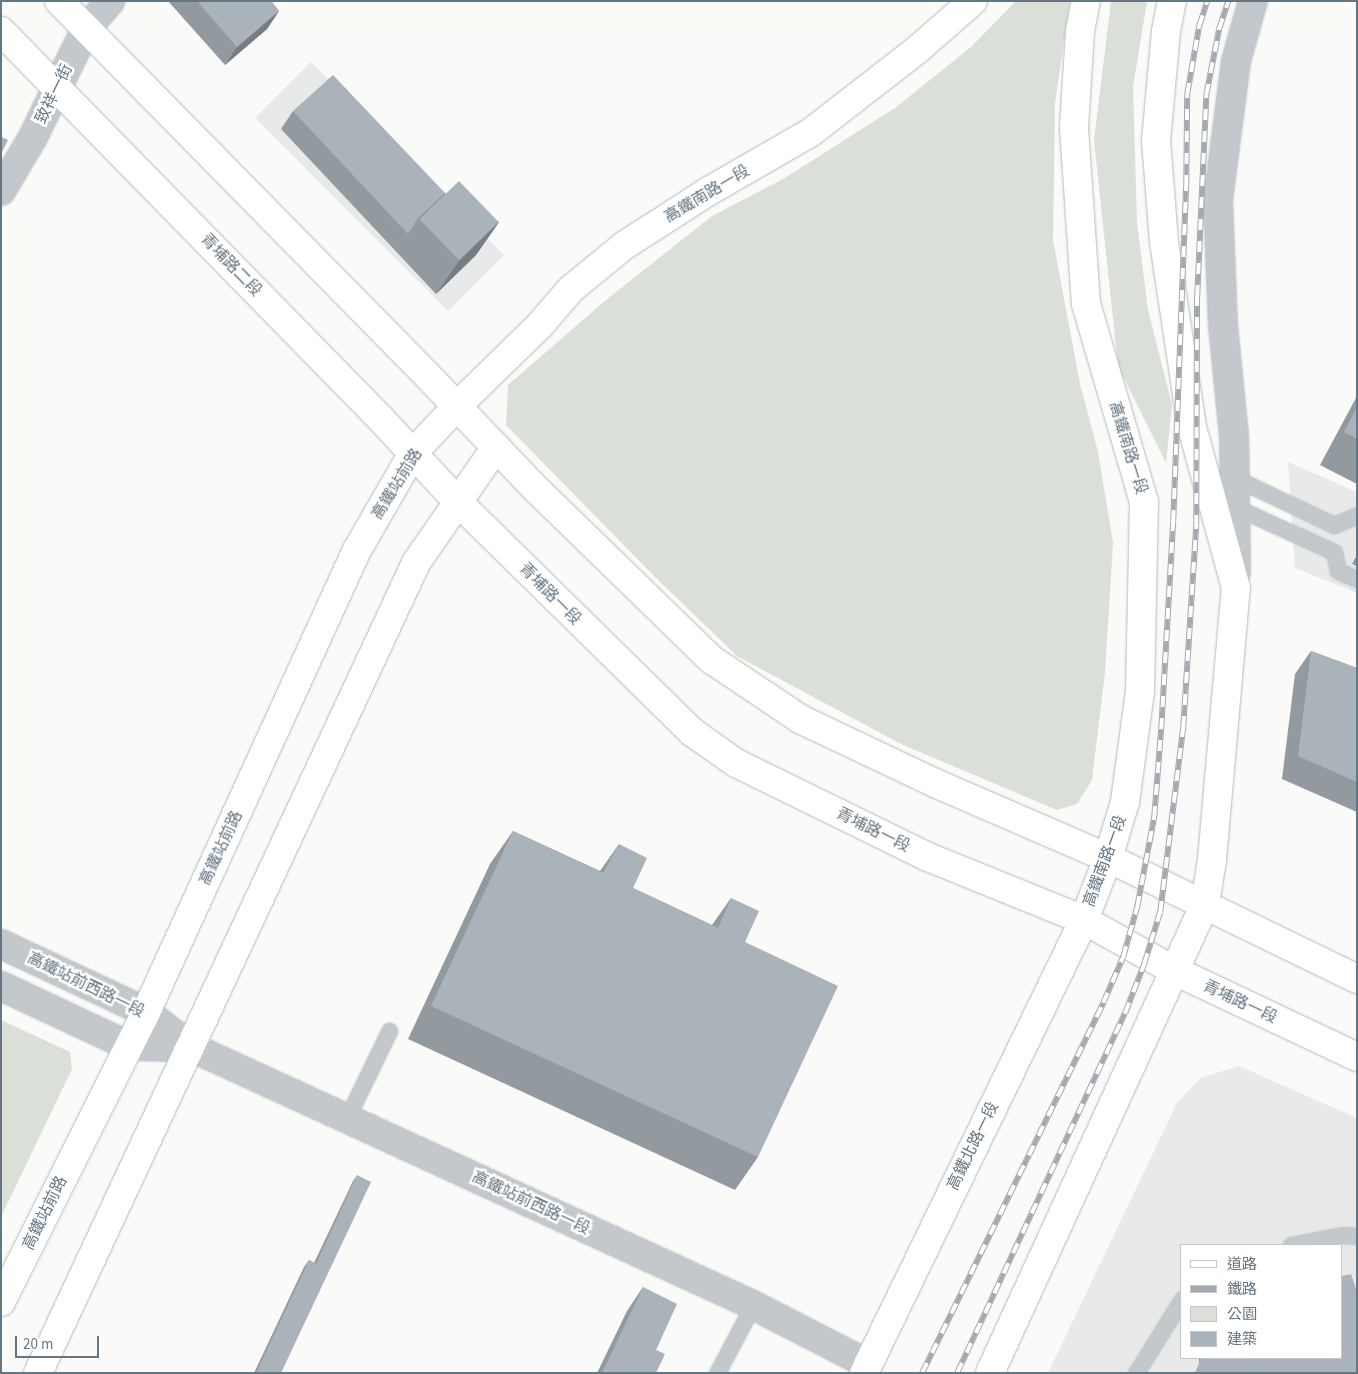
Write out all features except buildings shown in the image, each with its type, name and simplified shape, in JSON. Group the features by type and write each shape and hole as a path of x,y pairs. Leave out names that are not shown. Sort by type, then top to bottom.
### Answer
{"street":[{"path":"60,1 457,406 536,490 712,660 800,719 937,784 1108,858 1357,979"},
{"name":"致祥一街","path":"1,191 33,138 86,29 110,1"},
{"name":"高鐵南路一段","path":"457,406 540,325 571,289 625,245 710,190 810,132 917,50 973,1"},
{"name":"高鐵南路一段","path":"1084,920 1123,814 1140,691 1144,502 1086,304 1074,127 1080,31 1086,1"},
{"path":"1172,1 1166,31 1156,141 1164,242 1192,427 1236,588"},
{"path":"990,1373 1205,904 1212,860 1236,588 1234,436 1223,326 1218,200 1236,61 1253,1"},
{"name":"青埔路二段","path":"1,31 57,86 413,453 458,502"},
{"name":"高鐵站前路","path":"1,1302 146,1012 356,552 413,453 457,406"},
{"path":"38,1373 192,1047 416,563 496,447"},
{"name":"青埔路一段","path":"458,502 692,732 736,763 928,857 1084,920 1175,971 1357,1057"},
{"name":"高鐵北路一段","path":"866,1368 1084,920"},
{"name":"高鐵站前西路一段","path":"1,944 146,1012 192,1047 753,1305 866,1368"},
{"name":"高鐵站前西路一段","path":"1,986 129,1046 192,1047"}],"lane":[{"path":"1234,478 1334,525 1357,515"},
{"path":"1235,507 1334,552 1338,571 1357,579"},
{"path":"347,1118 389,1031"},
{"path":"1296,1244 1343,1235 1357,1236"},
{"path":"1136,1373 1180,1302"},
{"path":"715,1372 753,1305"}],"shaded area":[{"path":"311,62 504,255 448,311 255,118"},
{"path":"1288,462 1357,492 1357,593 1295,568"},
{"path":"1239,1066 1357,1118 1357,1373 1048,1373 1177,1103 1200,1078"}],"green space":[{"path":"1016,1 1070,1 1055,103 1053,240 1080,384 1098,452 1113,543 1105,672 1092,780 1077,804 1057,810 901,744 737,656 654,576 506,425 508,385 606,300 712,216 783,179 895,108 971,47"},
{"path":"1111,1 1147,1 1133,87 1137,223 1148,310 1172,405 1166,463 1118,366 1094,140"},
{"path":"1,1020 70,1052 72,1069 1,1217"}],"railway":[{"path":"922,1373 1103,1003 1123,957 1137,907 1154,817 1161,729 1173,521 1186,186 1187,94 1199,26 1207,1"},
{"path":"957,1373 1125,1013 1144,964 1160,912 1183,727 1196,526 1197,296 1206,95 1219,29 1228,1"}]}
